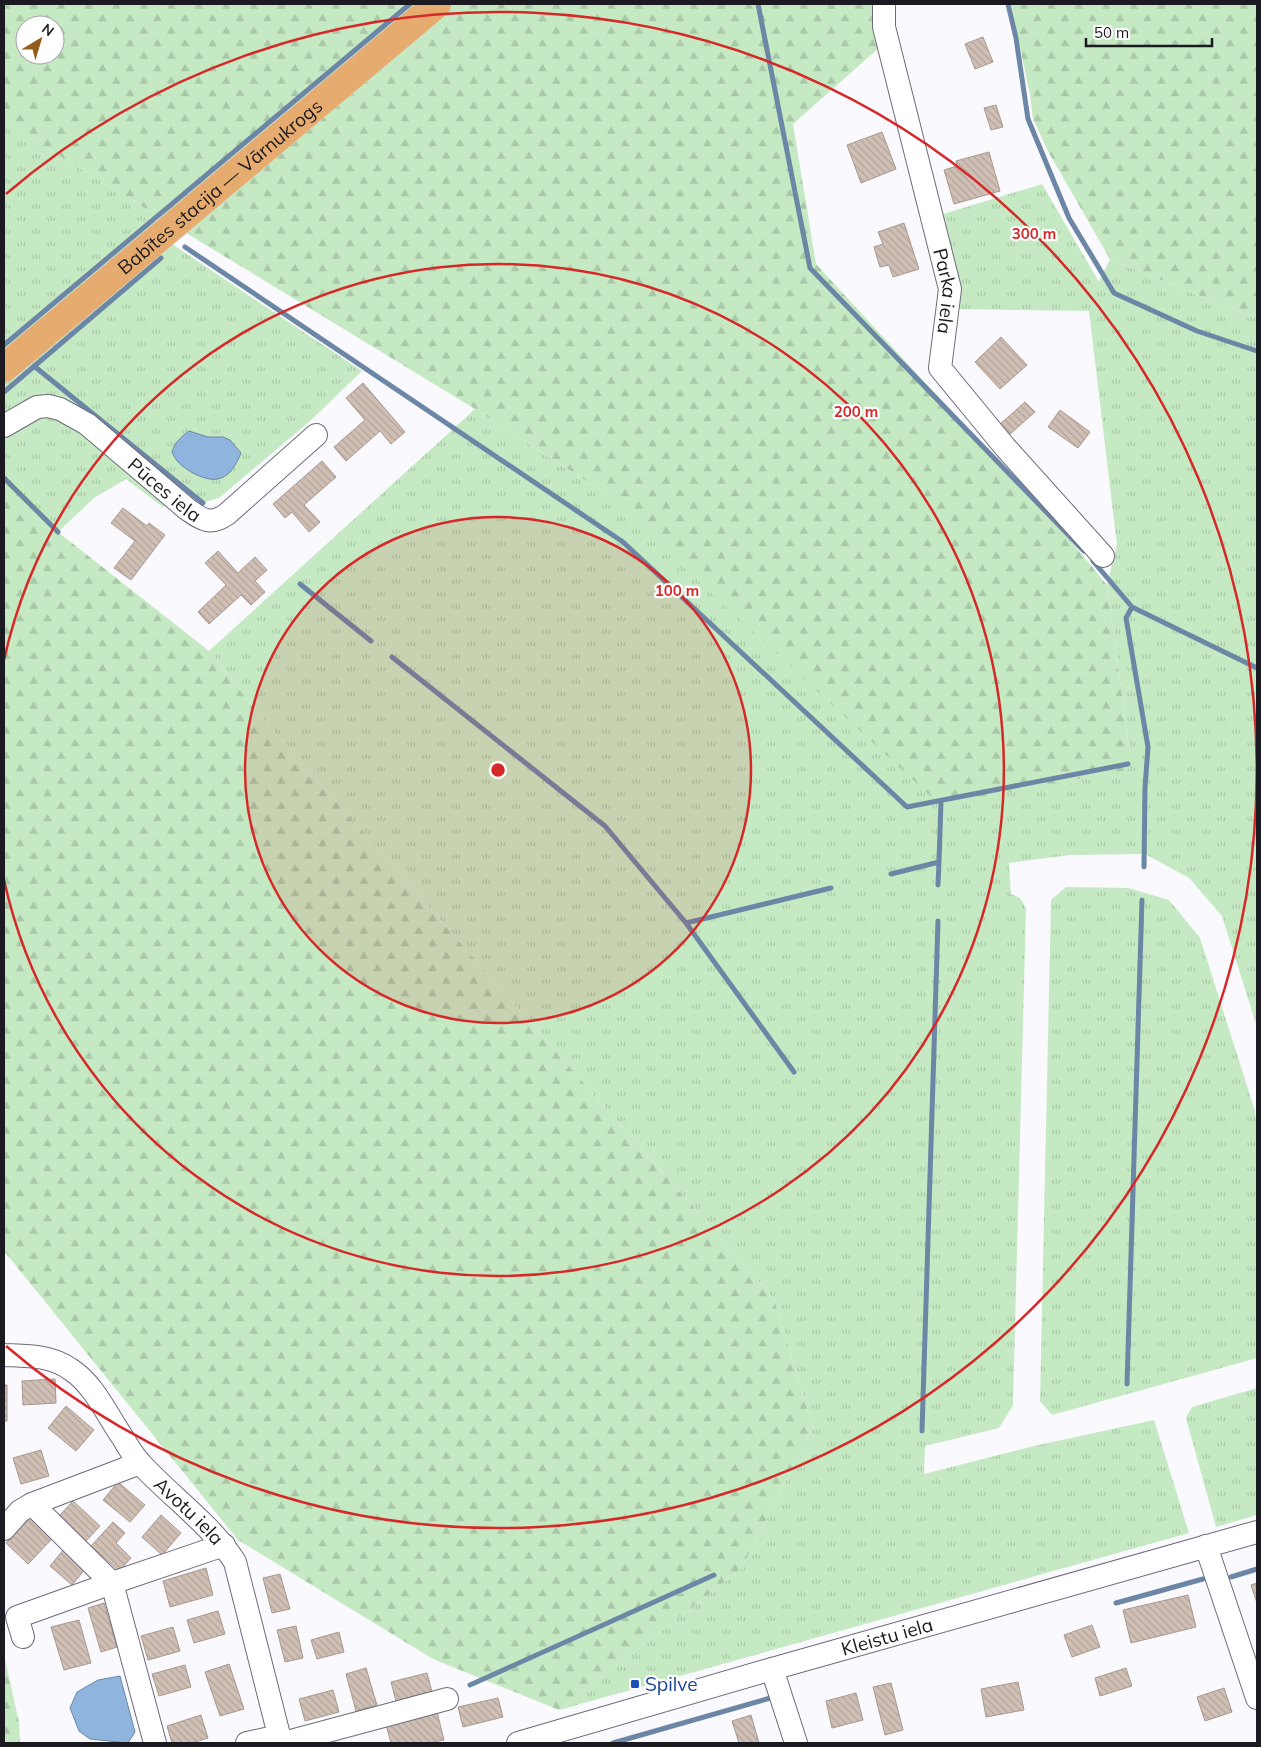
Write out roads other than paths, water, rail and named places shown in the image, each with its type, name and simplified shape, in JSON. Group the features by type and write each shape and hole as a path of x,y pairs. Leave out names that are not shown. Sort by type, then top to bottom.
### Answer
{"main road":[{"name":"Babītes stacija — Vārnukrogs","path":"4,368 437,4"}],"street":[{"name":"Parka iela","path":"884,4 884,28 950,289 940,368 1005,447 1103,556"},
{"name":"Pūces iela","path":"4,426 37,407 48,406 60,409 87,424 187,509 202,519 210,521 218,520 227,514 316,435"},
{"name":"Avotu iela","path":"4,1355 34,1356 54,1360 71,1369 88,1385 140,1462 212,1531 224,1545 235,1562 281,1741"},
{"path":"4,1529 20,1511 32,1504 140,1462"},
{"path":"32,1504 112,1583 155,1743"},
{"name":"Kleistu iela","path":"518,1743 1257,1532"},
{"path":"20,1627 112,1583 224,1545"},
{"path":"1206,1546 1257,1698"},
{"path":"772,1669 796,1743"},
{"path":"247,1743 281,1741 447,1699"}],"water":[{"path":"189,431 208,437 223,437 230,440 241,453 227,475 222,478 208,479 191,472 177,461 172,452 173,449 178,440"},
{"path":"120,1676 135,1732 128,1743 90,1739 79,1731 70,1708 77,1692 98,1680"}],"waterway":[{"path":"4,345 410,4"},
{"path":"758,4 810,268 1084,551"},
{"path":"1008,4 1016,38 1028,119 1069,218 1114,293 1197,331 1257,351"},
{"path":"185,247 623,542 907,807 1128,764"},
{"path":"4,392 161,258"},
{"path":"34,366 203,503"},
{"path":"4,478 58,532"},
{"path":"1093,561 1132,607 1257,668"},
{"path":"300,584 371,641"},
{"path":"1132,607 1126,618 1148,747 1145,788 1144,867"},
{"path":"392,657 605,826 686,923 831,888"},
{"path":"891,874 939,862 941,801"},
{"path":"938,885 939,862"},
{"path":"1127,1384 1142,900"},
{"path":"922,1431 938,921"},
{"path":"686,923 794,1072"},
{"path":"1231,1577 1257,1569"},
{"path":"470,1685 714,1575"},
{"path":"1116,1603 1203,1579"},
{"path":"613,1743 774,1697"}],"place":[{"name":"Spilve","path":"635,1684"}]}
